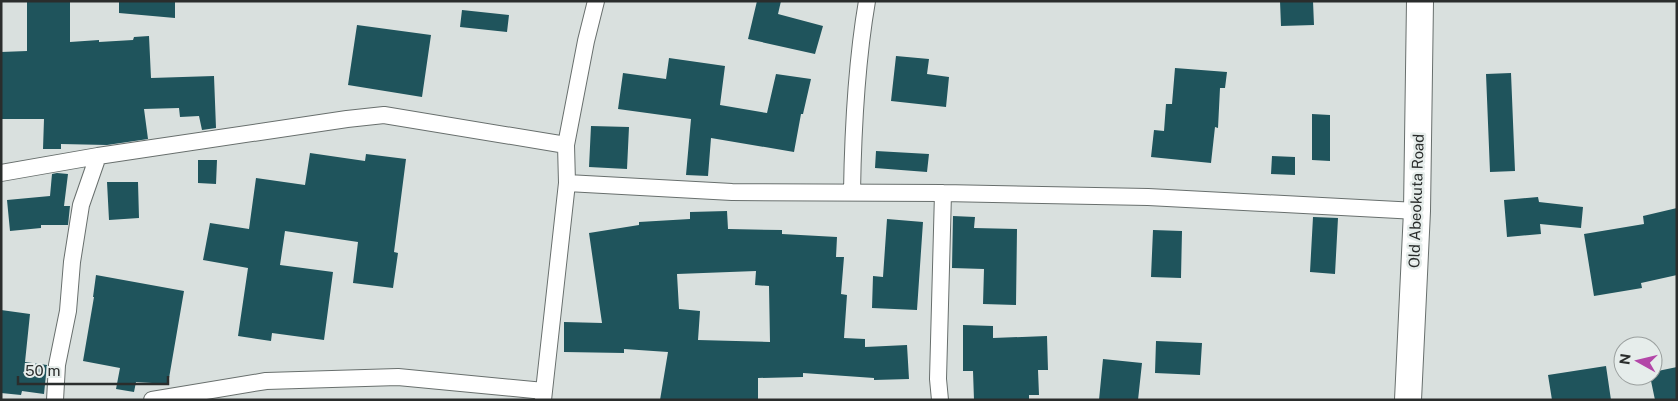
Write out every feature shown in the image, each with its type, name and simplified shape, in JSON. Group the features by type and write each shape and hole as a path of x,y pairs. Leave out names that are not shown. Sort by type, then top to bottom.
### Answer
{"highway":[{"name":"Old Abeokuta Road","path":"1408,400 1417,211 1420,1"}],"street":[{"path":"158,399 266,381 398,377 544,395 567,183 566,145 586,41 596,1"},
{"path":"852,192 853,125 860,40 867,1"},
{"path":"1,173 98,156 384,115 566,145"},
{"path":"55,400 57,366 68,311 72,262 81,205 98,156"},
{"path":"567,183 732,192 943,193 1148,197 1417,211"},
{"path":"940,400 938,378 943,193"}],"building":[{"path":"27,1 70,1 70,42 133,40 134,37 149,36 151,78 214,76 216,128 202,130 199,116 180,117 179,108 144,109 148,139 107,145 61,144 61,149 43,149 44,119 1,119 1,52 27,51"},
{"path":"119,1 175,1 175,18 119,13"},
{"path":"757,1 781,1 778,14 823,26 815,54 748,39"},
{"path":"1280,1 1313,1 1314,25 1281,26"},
{"path":"462,10 509,15 507,32 460,27"},
{"path":"357,25 431,35 422,97 348,85"},
{"path":"896,56 929,59 927,74 949,77 946,107 891,101"},
{"path":"669,58 725,66 720,105 767,113 776,74 811,79 803,114 801,114 794,152 711,138 708,176 686,175 691,119 618,109 623,73 666,79"},
{"path":"1175,68 1227,72 1225,88 1220,88 1218,128 1215,127 1211,163 1151,157 1154,130 1164,131 1166,104 1172,104"},
{"path":"1511,73 1515,171 1490,172 1486,74"},
{"path":"1312,114 1330,115 1330,161 1312,160"},
{"path":"591,126 629,127 627,169 589,167"},
{"path":"876,151 929,154 927,172 875,168"},
{"path":"310,153 365,161 366,154 406,159 394,252 398,253 393,288 353,283 358,242 285,231 280,265 333,272 324,340 272,333 271,341 238,336 248,268 203,260 210,223 249,229 256,178 305,185"},
{"path":"1272,156 1295,157 1295,175 1271,174"},
{"path":"198,160 217,160 216,184 198,183"},
{"path":"52,174 68,174 64,206 70,206 68,225 41,225 41,228 10,231 7,200 50,196"},
{"path":"107,182 138,182 139,218 109,220"},
{"path":"1538,197 1539,202 1583,207 1581,228 1540,224 1541,234 1507,237 1504,200"},
{"path":"1677,208 1677,275 1641,283 1642,288 1594,296 1584,234 1644,224 1643,216"},
{"path":"727,211 728,229 782,230 782,234 837,237 836,257 844,257 841,294 847,295 844,338 865,339 865,347 907,345 909,379 874,380 874,378 803,373 803,377 758,378 758,400 660,400 668,352 624,349 624,353 564,352 564,322 602,323 589,233 639,225 639,222 690,219 690,212","holes":["756,271 755,285 769,286 770,342 698,340 700,311 679,309 677,274"]},
{"path":"953,216 975,217 974,228 1017,229 1016,305 983,304 984,269 952,268"},
{"path":"1313,217 1338,218 1335,274 1310,272"},
{"path":"887,219 923,222 917,310 872,308 873,276 883,277"},
{"path":"1153,230 1182,231 1181,278 1151,277"},
{"path":"96,275 184,291 168,384 136,382 134,392 116,389 120,368 83,361"},
{"path":"1,310 30,314 25,362 47,365 44,394 22,391 21,395 1,393"},
{"path":"963,325 993,326 993,338 1047,336 1048,370 1038,370 1039,395 1029,395 1029,400 974,400 973,371 963,371"},
{"path":"1156,341 1202,343 1200,375 1155,373"},
{"path":"1103,359 1142,363 1138,400 1099,400"},
{"path":"1606,366 1611,400 1552,400 1548,375"},
{"path":"1677,367 1677,400 1655,400 1652,386 1663,386 1663,370"}]}
